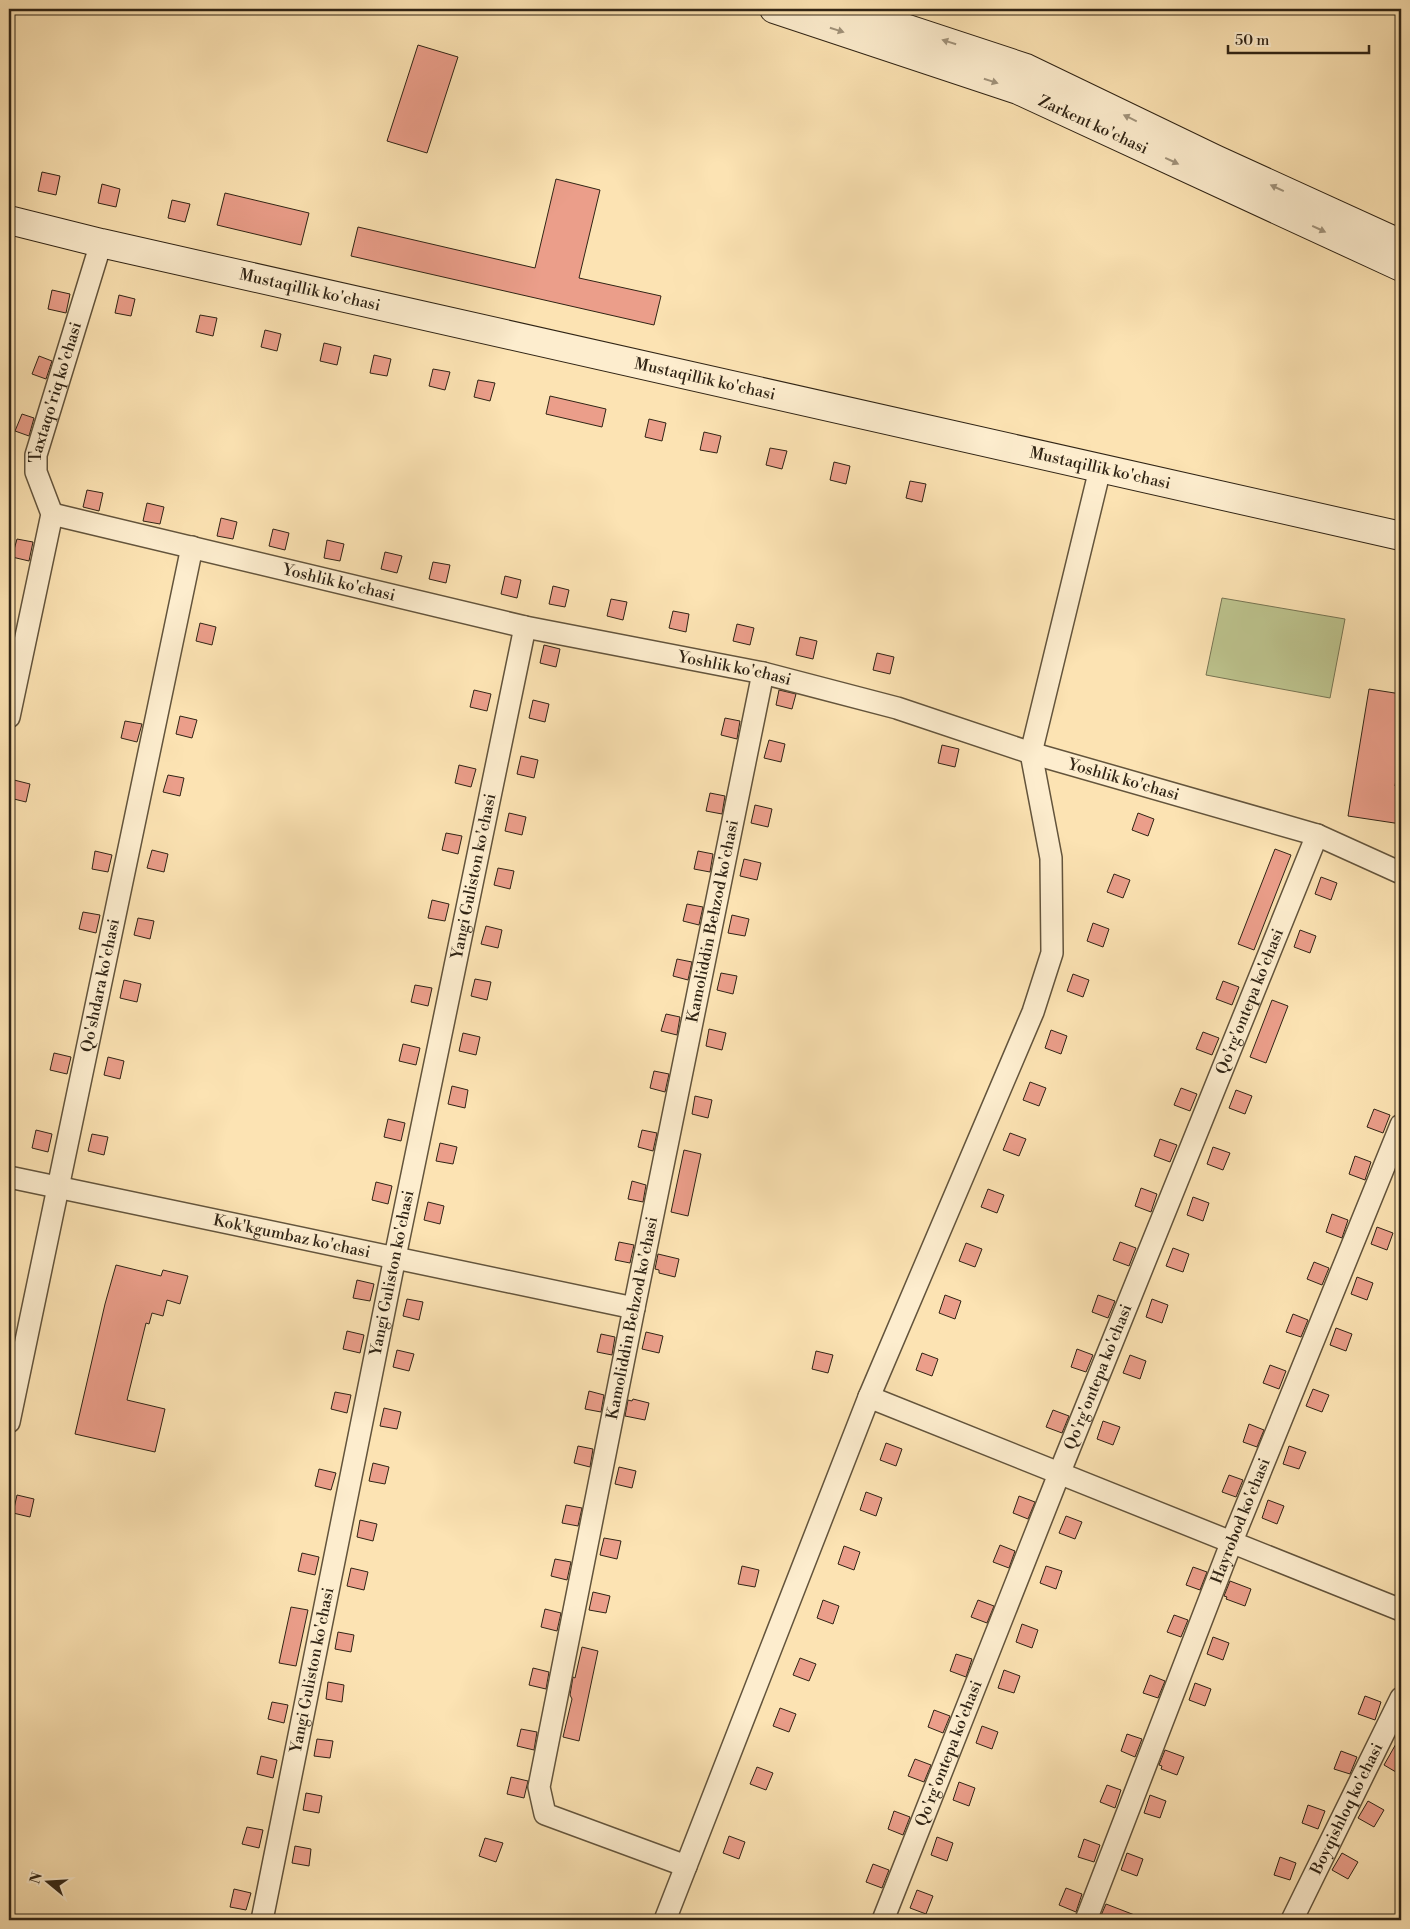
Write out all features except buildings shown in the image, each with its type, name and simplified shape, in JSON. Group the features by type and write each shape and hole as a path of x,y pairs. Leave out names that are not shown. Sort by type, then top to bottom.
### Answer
{"main road":[{"name":"Zarkent ko'chasi","path":"774,9 1018,90 1401,267"},
{"name":"Zarkent ko'chasi","path":"847,9 1026,68 1216,159 1401,244"},
{"name":"Mustaqillik ko'chasi","path":"9,220 101,243 1401,536"}],"street":[{"name":"Taxtaqo'riq ko'chasi","path":"52,514 36,472 36,455 101,243"},
{"path":"665,1920 868,1397 1033,1012 1052,953 1050,858 1031,753 1100,469"},
{"path":"9,717 52,514"},
{"name":"Yoshlik ko'chasi","path":"52,514 526,627 763,673 897,708 1031,753 1317,835 1401,873"},
{"name":"Qo'shdara ko'chasi","path":"9,1422 192,548"},
{"name":"Yangi Guliston ko'chasi","path":"262,1920 395,1257 526,627"},
{"name":"Kamoliddin Behzod ko'chasi","path":"686,1866 545,1814 539,1787 763,673"},
{"name":"Qo'rg'ontepa ko'chasi","path":"883,1920 1059,1474 1317,835"},
{"name":"Hayrobod ko'chasi","path":"1086,1920 1232,1541 1401,1125"},
{"name":"Kok'kgumbaz ko'chasi","path":"9,1177 634,1308"},
{"path":"868,1397 1401,1610"},
{"name":"Boyqishloq ko'chasi","path":"1292,1920 1401,1698"}],"green space":[{"path":"1222,598 1345,619 1330,698 1206,675"}]}
